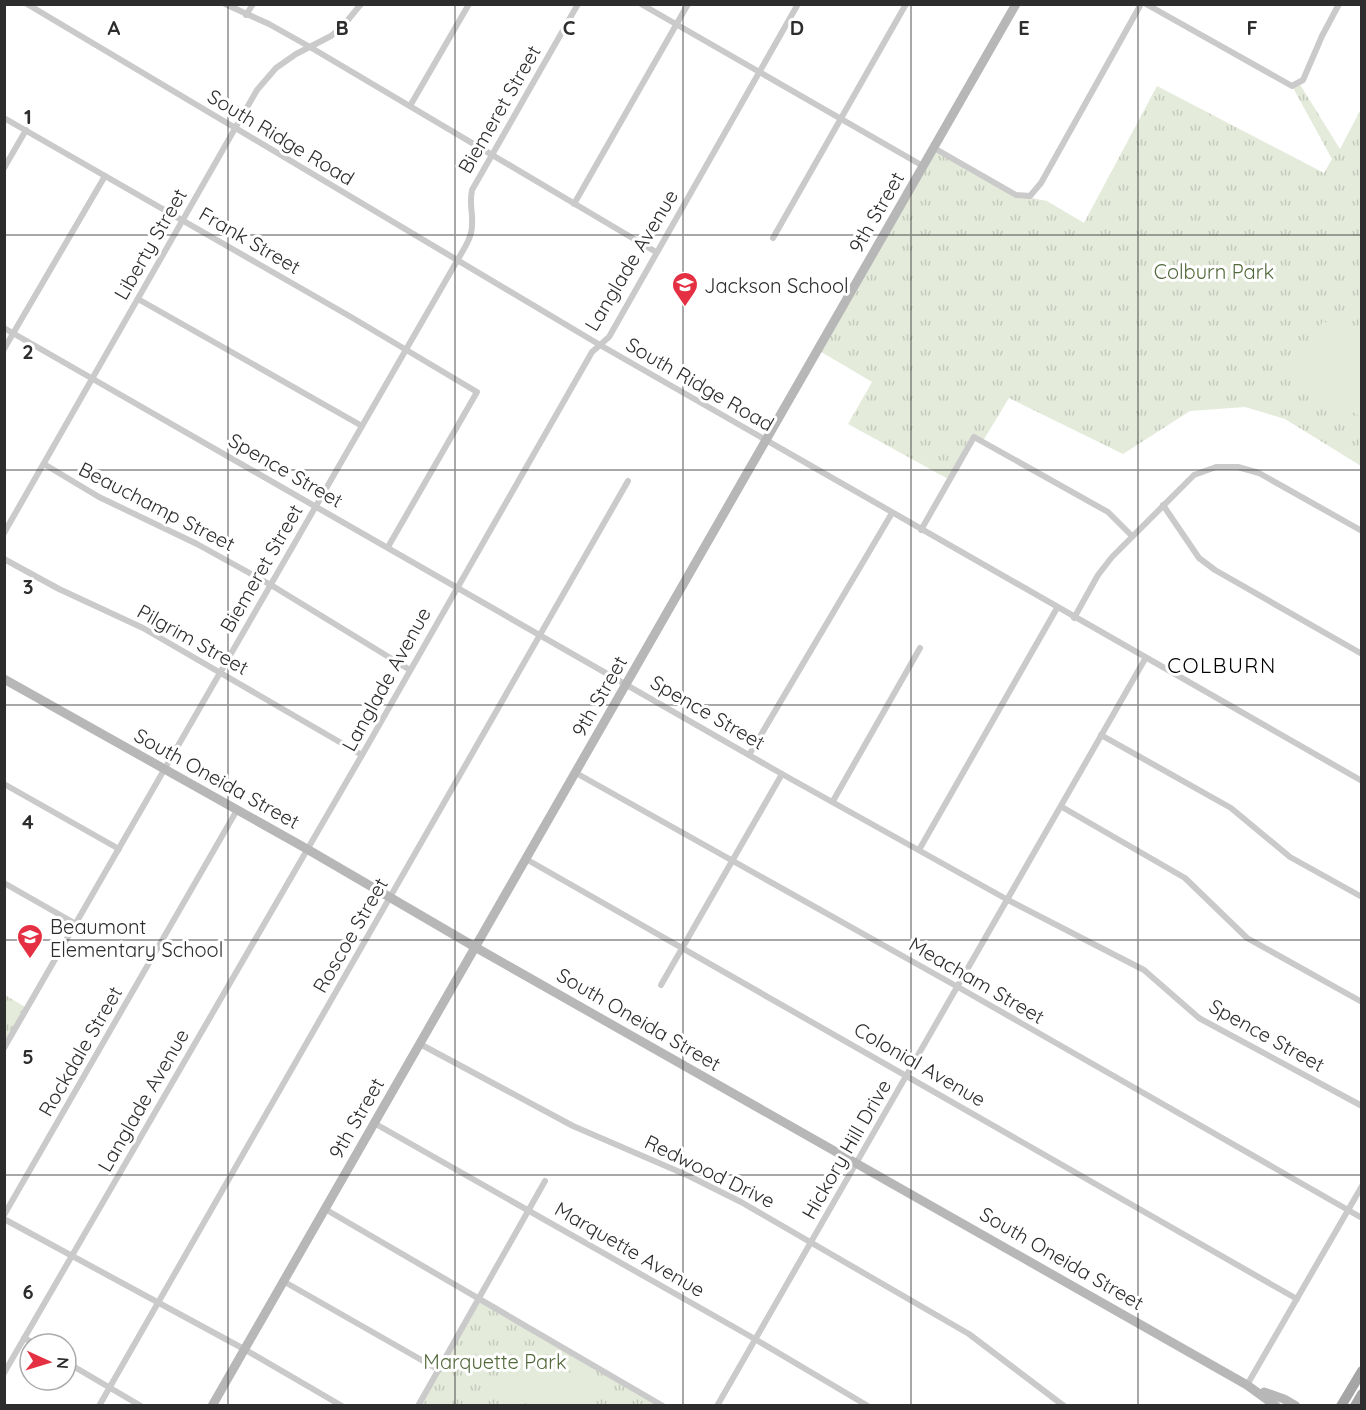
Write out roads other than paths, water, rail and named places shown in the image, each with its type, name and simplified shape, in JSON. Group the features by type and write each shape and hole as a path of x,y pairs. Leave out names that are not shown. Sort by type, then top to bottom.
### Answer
{"main road":[{"path":"1341,1406 1362,1371"},
{"path":"1355,1406 1362,1394"}],"street":[{"name":"South Ridge Road","path":"27,4 600,345 1362,781"},
{"path":"225,4 310,46 656,252"},
{"path":"246,15 253,4"},
{"name":"Liberty Street","path":"4,533 257,90 276,69 296,54 331,36 343,26 361,4"},
{"path":"410,106 469,4"},
{"name":"Biemeret Street","path":"4,1048 457,261 471,235 469,203 472,190 578,4"},
{"path":"641,4 923,166"},
{"path":"574,204 688,4"},
{"name":"Langlade Avenue","path":"27,1332 362,755 592,352 609,337 798,4"},
{"path":"773,238 906,4"},
{"name":"9th Street","path":"212,1406 1016,4"},
{"path":"934,148 1016,195 1030,196 1041,183 1143,4 1292,87 1303,80 1339,4"},
{"name":"Frank Street","path":"4,118 477,392 388,547"},
{"path":"4,168 26,130"},
{"path":"4,349 105,176"},
{"path":"138,299 362,426"},
{"name":"Spence Street","path":"4,328 782,774 1008,900 1144,970 1199,1018 1362,1106"},
{"path":"921,530 974,436 1108,512 1132,536"},
{"name":"Beauchamp Street","path":"44,464 99,497 197,544 271,585 410,670"},
{"path":"1074,618 1098,575 1112,557 1194,475 1216,468 1238,467 1259,473 1362,531"},
{"name":"Roscoe Street","path":"99,1406 628,481"},
{"path":"1163,505 1199,558 1215,570 1362,654"},
{"path":"749,755 891,513"},
{"name":"Pilgrim Street","path":"4,560 142,628 362,755"},
{"path":"919,850 1057,608"},
{"path":"833,801 920,648"},
{"name":"Hickory Hill Drive","path":"717,1406 1062,807 1145,658"},
{"name":"South Oneida Street","path":"4,679 1252,1387 1276,1406"},
{"path":"1101,735 1231,808 1290,857 1362,897"},
{"name":"Meacham Street","path":"576,773 958,987 1362,1218"},
{"path":"661,985 782,774"},
{"path":"4,784 119,849"},
{"path":"1062,807 1185,878 1247,938 1362,1002"},
{"name":"Rockdale Street","path":"4,1217 237,810"},
{"name":"Colonial Avenue","path":"526,859 1297,1299"},
{"path":"4,883 76,924"},
{"name":"Redwood Drive","path":"420,1044 573,1126 700,1181 812,1242 969,1334 1064,1406"},
{"name":"Marquette Avenue","path":"374,1123 755,1338 867,1405"},
{"path":"418,1406 545,1181"},
{"path":"1252,1387 1297,1299 1362,1186"},
{"path":"325,1209 663,1406"},
{"path":"4,1217 71,1256 244,1349 342,1406"},
{"path":"283,1281 439,1370"},
{"name":"Langlade Avenue","path":"5,1372 18,1349"},
{"path":"78,1369 141,1406"},
{"name":"South Oneida Street","path":"1252,1387 1296,1406"}],"place":[{"name":"Jackson School","path":"685,308"},
{"name":"Beaumont Elementary School","path":"30,960"}],"district":[{"name":"COLBURN","path":"1222,665"}],"park label":[{"name":"Colburn Park","path":"1214,271"},
{"name":"Marquette Park","path":"495,1361"}]}
